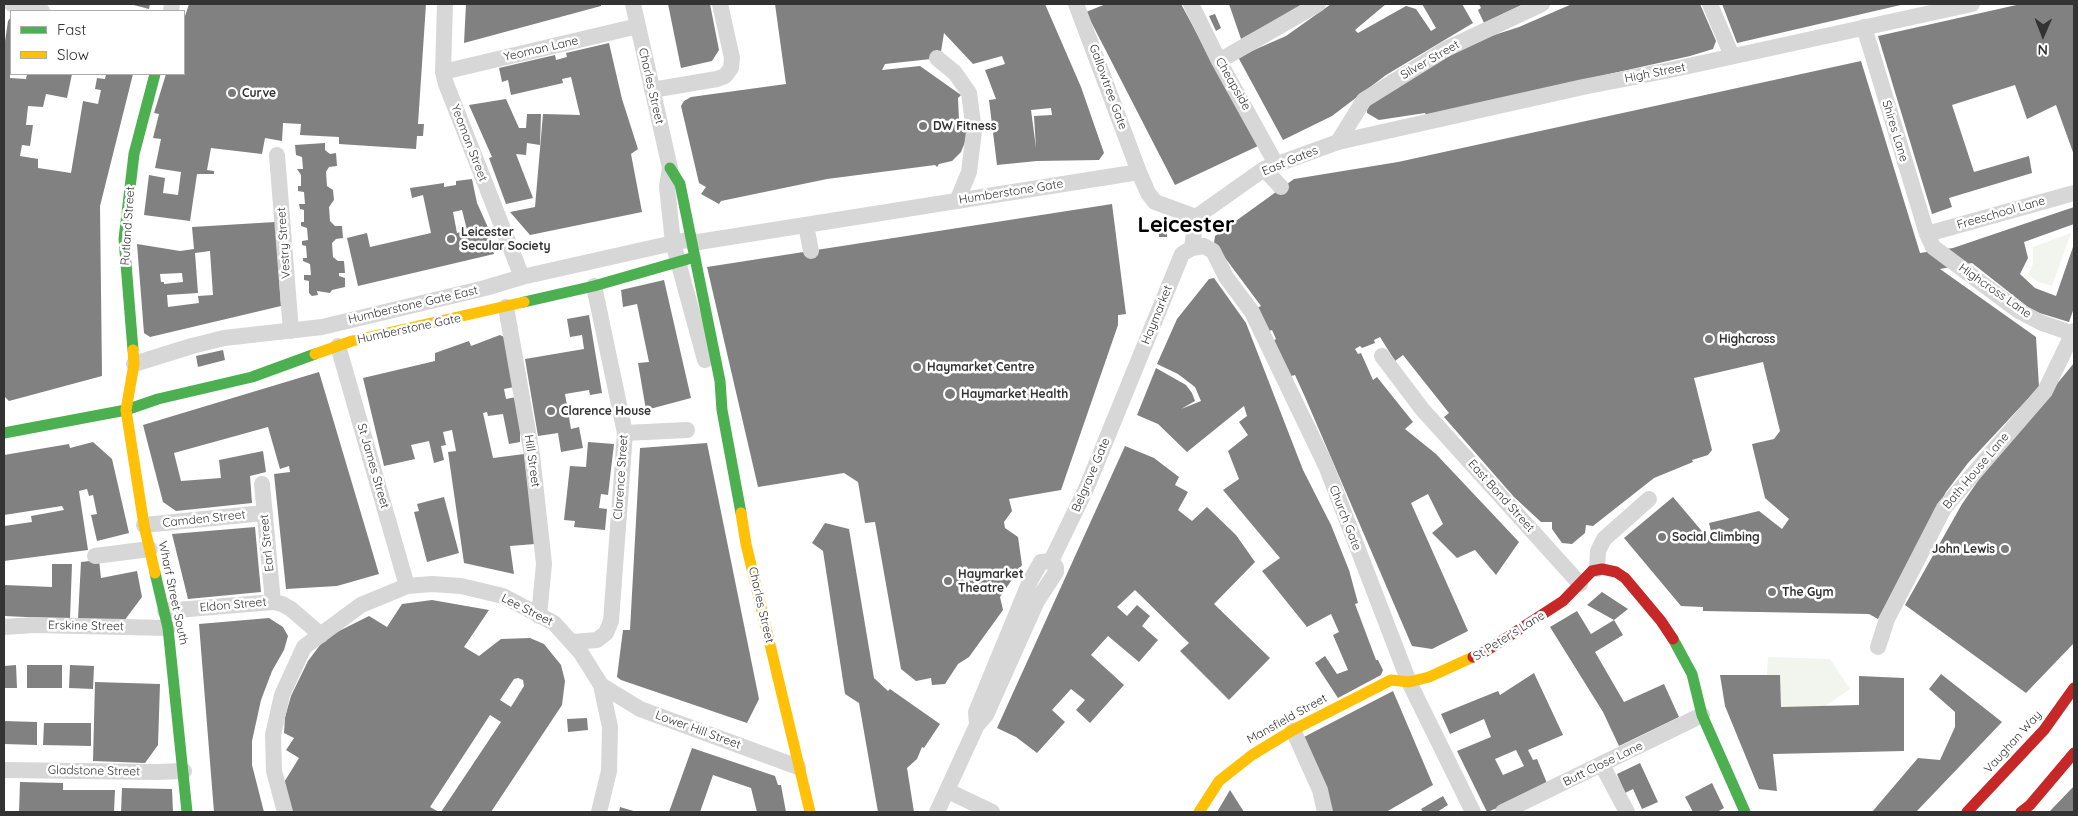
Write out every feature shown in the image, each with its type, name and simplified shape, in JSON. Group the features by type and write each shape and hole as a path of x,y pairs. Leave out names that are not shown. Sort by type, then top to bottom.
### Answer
{"street":[{"path":"12,4 38,10"},
{"name":"Yeoman Street","path":"446,4 443,72 522,277"},
{"name":"Charles Street","path":"634,4 670,168 680,184 693,246 720,381 722,410 746,544 808,805 818,812"},
{"path":"652,90 717,79 724,76 731,68 732,58 720,4"},
{"name":"Gallowtree Gate","path":"1076,4 1139,172"},
{"name":"Cheapside","path":"1191,4 1281,187"},
{"path":"1215,53 1318,4"},
{"name":"Silver Street","path":"1338,142 1364,100 1446,49 1510,15 1542,4"},
{"path":"1710,4 1732,56"},
{"name":"High Street","path":"1338,142 1582,87 1972,4"},
{"name":"Yeoman Lane","path":"443,72 638,26"},
{"name":"Shires Lane","path":"1864,27 1927,234"},
{"path":"937,58 955,73 969,93 974,131 969,172 957,200"},
{"name":"Rutland Street","path":"126,410 134,364 124,260 124,239 134,154 155,75"},
{"name":"East Gates","path":"1196,217 1270,166 1338,142"},
{"name":"Vestry Street","path":"277,154 291,331"},
{"name":"Charles Street","path":"670,168 667,187 673,243 712,384 722,410"},
{"path":"1139,172 1148,193 1155,202 1196,217 1192,248"},
{"name":"Humberstone Gate","path":"4,433 126,410 158,399 261,374 338,346 594,286 677,261 693,246 806,224 1139,172"},
{"name":"Freeschool Lane","path":"1927,234 2074,192"},
{"path":"806,224 811,250"},
{"name":"Highcross Lane","path":"1927,234 1933,247 2019,311 2042,323 2074,333"},
{"name":"Humberstone Gate East","path":"134,364 224,338 322,327 485,288 522,277 673,243 693,246"},
{"name":"Church Gate","path":"1192,248 1204,246 1213,251 1226,277 1252,312 1326,466 1409,682 1473,812"},
{"name":"Haymarket","path":"1128,388 1182,254 1192,248"},
{"name":"Clarence Street","path":"573,642 597,640 606,633 611,621 625,433 594,286"},
{"name":"Hill Street","path":"506,307 532,455 544,564 539,616"},
{"name":"Bath House Lane","path":"1878,646 1886,619 1944,508 2045,391 2074,333"},
{"name":"St James Street","path":"338,346 407,586"},
{"name":"East Bond Street","path":"1382,356 1422,409 1580,584"},
{"name":"Belgrave Gate","path":"937,812 977,725 976,712 1030,581 1041,562 1051,561 1086,489 1128,388"},
{"name":"Wharf Street South","path":"126,410 144,525 168,628 187,812"},
{"path":"625,433 686,430"},
{"name":"Earl Street","path":"262,484 273,602"},
{"path":"1650,499 1604,539 1598,551 1597,569 1610,570 1625,578 1661,621 1678,647 1692,674 1702,715 1745,812"},
{"name":"Camden Street","path":"144,525 264,513"},
{"path":"95,556 150,549"},
{"name":"St Peter's Lane","path":"1409,682 1447,670 1494,647 1564,601 1588,574 1597,569"},
{"name":"Lee Street","path":"285,812 274,771 273,735 282,695 304,647 361,605 407,586 432,584 461,586 503,596 554,623 573,642 601,685 610,727 609,771 599,812"},
{"name":"Eldon Street","path":"165,611 273,602 291,609 322,635"},
{"name":"Erskine Street","path":"4,627 34,625 168,628"},
{"name":"Mansfield Street","path":"1199,812 1219,781 1252,755 1311,720 1391,680 1409,682"},
{"name":"Lower Hill Street","path":"601,685 640,709 798,767"},
{"name":"Vaughan Way","path":"1968,812 2044,730 2074,688"},
{"name":"Butt Close Lane","path":"1503,812 1702,715"},
{"path":"1293,730 1320,790 1325,812"},
{"path":"2026,810 2074,753"},
{"path":"1602,765 1627,812"},
{"name":"Gladstone Street","path":"4,770 184,771"},
{"path":"948,791 992,812"}],"shaded area":[{"path":"2071,233 2052,286 2038,282 2028,274 2033,264 2033,247"},
{"path":"1768,657 1830,659 1850,689 1825,706 1781,707 1780,676 1767,675"}],"building":[{"path":"130,4 150,4 149,9"},
{"path":"189,4 426,4 418,124 424,124 423,136 417,136 416,149 339,144 339,137 300,135 301,124 283,123 282,141 265,138 262,154 211,148 207,170 214,171 214,174 197,174 190,221 144,215 149,175 165,178 163,193 178,195 181,172 155,168 161,139 153,138 159,114 154,113 166,75 185,75 185,16"},
{"path":"466,4 601,4 601,6 464,43"},
{"path":"668,4 710,4 719,50 712,61 681,68"},
{"path":"775,4 1045,4 1081,87 1104,153 1099,160 1037,161 997,165 989,100 996,99 985,70 1005,64 1002,56 973,64 944,33 940,58 885,64 882,70 920,66 961,95 958,98 959,120 962,120 969,132 961,152 952,161 939,164 937,167 935,165 827,179 721,201 719,204 701,194 706,187 699,183 681,106 684,101 691,97 786,84","holes":["1051,108 1052,115 1034,116 1036,148 1031,110"]},
{"path":"1106,4 1181,4 1258,146 1175,185 1086,12"},
{"path":"1229,4 1305,4 1241,39"},
{"path":"1331,4 1386,4 1355,30 1358,33 1406,6 1416,9 1431,31 1436,28 1422,4 1462,4 1473,23 1386,75 1332,116 1283,140 1238,57 1286,36"},
{"path":"1479,4 1524,4 1484,23 1478,10 1481,8"},
{"path":"1572,4 1700,4 1716,41 1713,49 1690,56 1426,115 1425,113 1379,120 1367,113 1367,106 1411,75 1485,38 1519,27"},
{"path":"1722,4 1905,4 1737,43"},
{"path":"2021,4 2074,4 2074,155 2056,105 2027,119 2015,85 1952,105 1974,172 2029,156 2032,173 1949,198 1952,207 1932,214 1878,36"},
{"path":"1215,14 1221,28 1216,31 1209,16"},
{"path":"10,18 10,78 26,79 27,75 72,75 67,98 46,94 43,107 28,106 26,125 33,125 30,146 22,145 20,156 38,159 38,168 71,173 83,101 98,104 101,90 95,89 97,78 105,79 106,75 133,75 100,206 102,376 9,401 4,396 4,48"},
{"path":"609,43 622,99 638,149 631,154 642,212 530,235 510,212 535,207 543,114 580,115 571,77 562,79 563,83 511,95 508,80 502,82 499,68 555,55 556,60 567,57 566,53"},
{"name":"Highcross","path":"1861,61 1920,253 1953,248 2074,207 2074,224 2024,242 2028,258 2020,274 2035,288 2056,296 2074,244 2074,308 2069,322 2033,311 1972,263 1940,269 2036,337 2039,387 1968,463 1946,492 1878,619 1869,614 1703,611 1703,607 1681,606 1624,538 1673,497 1706,536 1712,535 1709,523 1759,511 1782,529 1789,519 1765,498 1752,444 1774,439 1780,431 1763,362 1694,378 1712,450 1708,455 1692,460 1693,462 1654,478 1593,526 1586,525 1585,533 1572,544 1562,543 1552,529 1552,522 1541,522 1514,497 1444,417 1449,413 1403,355 1395,361 1380,337 1374,340 1375,343 1355,349 1358,354 1361,353 1373,380 1377,377 1413,422 1405,429 1436,454 1519,542 1496,575 1475,550 1457,558 1432,533 1443,524 1428,494 1411,503 1468,631 1432,649 1412,646 1295,375 1291,376 1273,341 1276,339 1272,330 1269,331 1257,308 1261,306 1214,243 1215,236 1294,179 1398,162"},
{"path":"506,99 519,128 526,128 527,114 541,114 540,145 527,143 526,155 516,154 533,198 506,204 489,158 492,157 469,105"},
{"path":"325,143 325,150 330,154 336,153 337,166 329,167 326,172 327,186 333,190 334,200 329,207 330,221 335,226 342,226 343,238 336,239 332,243 333,257 338,261 344,261 345,273 339,273 339,276 345,278 345,287 332,290 330,293 317,291 318,295 312,296 309,293 309,281 304,280 304,275 311,275 310,264 303,261 303,258 307,258 306,246 302,245 302,241 308,240 307,228 301,226 301,222 304,222 304,210 300,209 299,204 305,204 304,192 298,191 298,186 301,186 301,175 297,169 303,169 302,157 296,155 295,145"},
{"path":"472,179 477,203 490,232 494,254 358,286 347,238 367,233 370,247 431,233 423,195 412,198 410,188 444,183 444,187 456,185 456,181","holes":["462,210 467,230 457,233 453,212"]},
{"name":"Haymarket Centre","path":"1112,204 1126,314 1118,315 1118,325 1061,490 1009,499 1012,511 1004,522 1005,528 1018,537 1022,565 1000,597 1003,610 969,657 958,664 945,684 932,685 931,678 916,681 901,669 875,522 865,523 858,482 844,473 758,487 707,267"},
{"path":"275,222 281,306 150,337 144,333 137,244 180,251 194,249 192,227","holes":["210,251 213,295 198,296 199,303 168,307 167,295 198,293 195,253","182,273 183,282 164,284 164,282 161,282 160,274"]},
{"path":"1159,229 1167,229 1167,237 1159,237"},
{"path":"1214,278 1246,323 1303,470 1331,525 1349,570 1358,603 1355,604 1376,660 1378,660 1383,670 1381,675 1338,698 1315,663 1325,656 1337,674 1348,670 1333,635 1339,632 1331,614 1307,627 1262,571 1280,558 1223,490 1239,479 1228,451 1248,435 1239,422 1247,416 1244,406 1187,452 1158,424 1137,415 1156,368 1186,385 1192,393 1195,401 1181,409 1201,401 1195,387 1178,374 1157,364 1177,319 1209,279"},
{"path":"664,280 691,398 646,410 638,363 649,362 637,304 623,307 621,290"},
{"name":"Clarence House","path":"589,315 602,393 590,395 589,390 565,394 571,429 579,427 583,448 561,452 558,433 538,436 525,359 584,349 582,335 570,337 567,319"},
{"path":"500,335 504,337 514,387 504,389 506,399 516,397 520,421 520,442 509,444 503,414 488,416 487,412 483,413 493,458 524,454 535,544 510,546 514,574 464,563 448,452 456,451 452,430 443,432 446,445 441,446 444,460 434,463 429,441 411,445 415,459 384,466 363,378 435,361 435,353 469,341 471,346"},
{"path":"223,350 225,360 198,367 196,356"},
{"name":"John Lewis","path":"2074,363 2074,643 2026,693 1905,605 1962,504 1980,478"},
{"path":"319,372 379,574 337,586 286,589 274,474 290,472 289,466 280,469 268,427 174,453 181,481 221,478 219,460 263,451 266,472 250,476 252,503 176,511 163,502 143,425"},
{"path":"93,442 112,459 129,533 97,541 91,515 97,514 93,495 89,496 87,489 79,491 88,550 4,561 4,526 32,522 31,516 64,510 62,506 4,515 4,455 69,444 70,448"},
{"path":"588,442 614,444 608,495 601,494 599,508 607,509 605,530 574,527 575,521 564,520 570,466 586,467"},
{"path":"707,443 759,699 747,723 617,677 623,630 630,630 640,448"},
{"path":"1125,446 1154,458 1179,477 1175,485 1188,492 1178,510 1192,521 1207,507 1236,535 1255,562 1214,604 1270,658 1229,700 1180,651 1189,643 1135,590 1117,607 1127,616 1137,605 1150,616 1142,626 1158,640 1139,662 1108,636 1091,655 1124,685 1090,723 1076,710 1085,700 1071,689 1052,710 1065,722 1037,753 1016,737 997,728"},
{"path":"444,497 459,553 427,562 414,512 419,511 417,504"},
{"path":"825,523 849,529 874,678 888,691 890,689 940,724 924,748 922,747 917,759 907,768 914,812 878,812 859,703 845,694 823,551 812,543"},
{"path":"255,527 261,592 188,599 172,534"},
{"path":"99,560 101,578 137,571 142,597 124,621 78,619 81,562"},
{"path":"52,564 72,564 70,619 4,616 4,585 52,587"},
{"path":"1602,592 1628,609 1614,620 1587,605"},
{"path":"432,600 489,610 464,647 479,656 501,639 530,638 544,644 561,665 565,681 562,705 491,812 441,812 501,722 490,715 430,807 439,812 292,812 283,784 299,758 286,750 294,738 284,733 285,717 291,696 308,661 320,645 335,633 369,616 387,627 402,604","holes":["514,679 523,680 524,686 511,707 500,700"]},
{"path":"1577,611 1591,634 1614,620 1623,635 1595,652 1624,702 1664,684 1679,717 1619,746 1603,712 1550,627"},
{"path":"269,618 283,627 288,636 284,650 272,671 261,700 252,741 252,765 264,812 214,812 199,624"},
{"path":"16,665 17,688 4,688 4,666"},
{"path":"27,665 62,665 62,688 27,688"},
{"path":"70,665 94,666 93,689 69,688"},
{"path":"1534,673 1563,735 1528,750 1533,760 1537,759 1549,788 1487,812 1457,751 1491,737 1484,719 1450,734 1441,714 1498,691 1500,695","holes":["1516,750 1524,766 1503,775 1495,759"]},
{"path":"1941,674 2002,722 1916,812 1872,812 1918,758 1940,760 1955,727 1955,712 1929,689"},
{"path":"1720,675 1780,675 1781,707 1859,705 1859,676 1904,678 1904,751 1773,754 1777,791 1759,789 1725,706"},
{"path":"95,682 160,684 158,745 145,763 93,761"},
{"path":"1393,691 1433,785 1386,812 1328,812 1300,739"},
{"path":"587,718 588,730 568,732 567,719"},
{"path":"4,721 37,722 37,745 4,744"},
{"path":"44,723 91,723 91,746 43,745"},
{"path":"692,748 775,776 778,785 781,785 786,812 757,812 751,788 713,775 700,812 669,812"},
{"path":"1640,763 1658,802 1642,809 1633,789 1625,793 1617,774"},
{"path":"20,782 63,783 63,790 115,790 114,812 19,812"},
{"path":"1712,783 1724,808 1717,812 1693,812 1685,797"},
{"path":"2074,786 2074,812 2049,812"},
{"path":"122,788 172,789 173,812 121,812"},
{"path":"1230,790 1244,812 1217,812"},
{"path":"1443,796 1448,805 1437,812 1423,812 1421,809"},
{"path":"620,807 637,812 619,812"}],"traffic: fast":[{"path":"133,350 124,239 134,154 155,75"},
{"path":"670,168 680,184 720,381 722,410 741,513"},
{"path":"524,302 594,286 695,257"},
{"path":"4,433 126,410 158,399 252,377 315,354"},
{"path":"155,573 168,628 187,812"},
{"path":"1673,639 1692,674 1702,715 1745,812"}],"traffic: slow":[{"path":"315,354 352,341 524,302"},
{"path":"133,350 134,364 126,410 144,525 155,573"},
{"path":"741,513 746,544 810,812"},
{"path":"1199,812 1219,781 1252,755 1293,730 1391,680 1409,682 1429,677 1473,657"}],"traffic: jam":[{"path":"1473,657 1486,651 1563,601 1592,571 1602,569 1616,572 1625,578 1661,621 1673,639"},
{"path":"1967,812 2044,730 2074,688"},
{"path":"2021,812 2030,805 2074,753"}],"place":[{"name":"Curve","path":"232,93"},
{"name":"DW Fitness","path":"923,126"},
{"name":"Leicester Secular Society","path":"451,239"},
{"name":"Highcross","path":"1709,339"},
{"name":"Haymarket Centre","path":"917,367"},
{"name":"Haymarket Health","path":"950,394"},
{"name":"Clarence House","path":"551,411"},
{"name":"Social Climbing","path":"1662,537"},
{"name":"John Lewis","path":"2005,549"},
{"name":"Haymarket Theatre","path":"948,581"},
{"name":"The Gym","path":"1772,592"}],"district":[{"name":"Leicester","path":"1186,225"}]}
